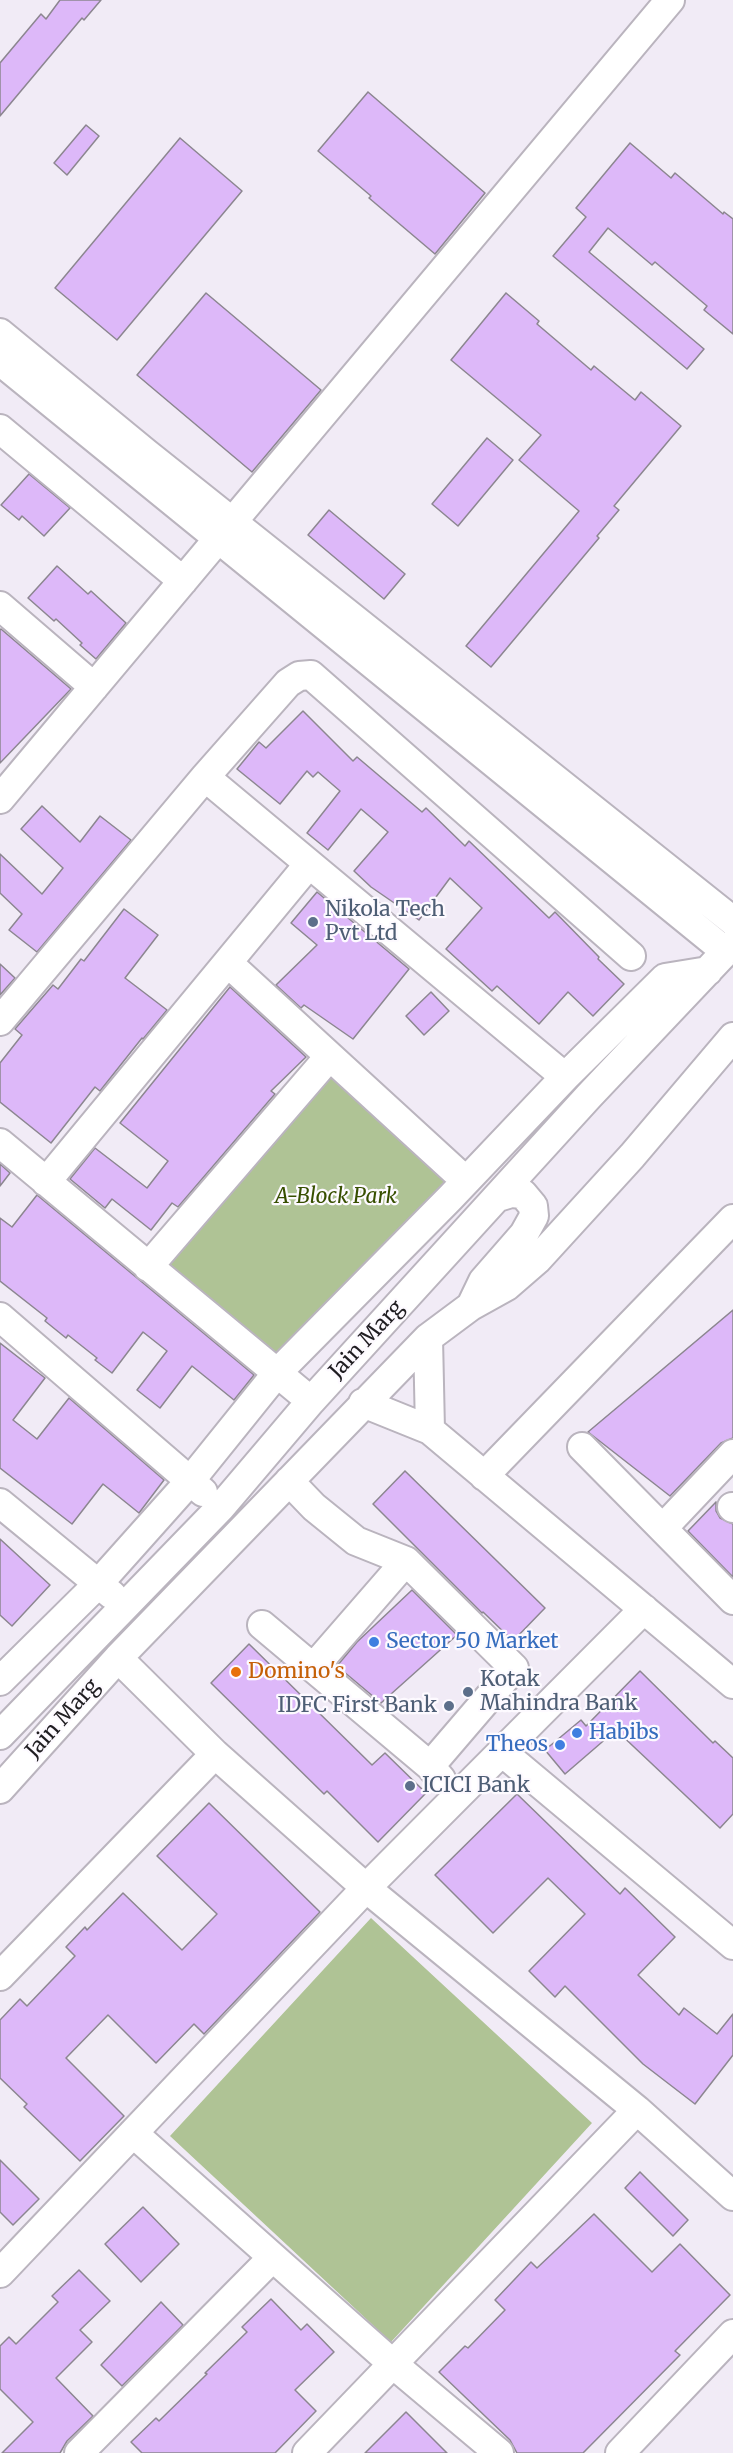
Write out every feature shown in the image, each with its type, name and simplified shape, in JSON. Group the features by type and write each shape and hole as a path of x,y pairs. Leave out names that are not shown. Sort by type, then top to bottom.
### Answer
{"street":[{"path":"0,799 670,0"},
{"path":"0,333 225,530 722,955 665,978 565,1077 277,1373 190,1481 98,1584 0,1681"},
{"path":"0,361 225,530 733,921"},
{"path":"0,429 183,581"},
{"path":"0,606 94,687"},
{"path":"0,1021 205,777 288,683 298,676 312,675 632,956"},
{"path":"205,777 565,1077"},
{"path":"46,1182 309,864"},
{"name":"Jain Marg","path":"0,1735 221,1507 311,1401 589,1096 722,955"},
{"path":"228,963 466,1181"},
{"name":"Jain Marg","path":"0,1789 118,1658 428,1338 471,1306 507,1286 537,1260 632,1156 733,1037"},
{"path":"148,1267 329,1057"},
{"path":"0,1143 311,1401"},
{"path":"471,1306 483,1281 524,1234 534,1216 533,1206 523,1194 511,1193 498,1197"},
{"path":"484,1476 733,1219"},
{"path":"0,1317 221,1507"},
{"path":"428,1338 430,1430"},
{"path":"363,1403 430,1430 733,1684"},
{"path":"582,1447 733,1600"},
{"path":"663,1527 733,1454"},
{"path":"289,1481 314,1507 356,1540 406,1561 514,1668 430,1766"},
{"path":"0,1503 125,1606"},
{"path":"313,1668 406,1561"},
{"path":"0,2273 366,1888 644,1609"},
{"path":"262,1625 430,1766 456,1796"},
{"path":"118,1658 215,1754 366,1888 637,2110 733,2196"},
{"path":"502,1752 733,1945"},
{"path":"0,1976 215,1754"},
{"path":"307,2453 637,2110"},
{"path":"133,2133 393,2364 499,2453"},
{"path":"79,2453 272,2258"},
{"path":"620,2453 733,2334"}],"green space":[{"name":"A-Block Park","path":"329,1066 470,1191 292,1375 155,1265"},
{"path":"371,1918 592,2123 391,2342 170,2136"}],"building":[{"path":"60,0 101,0 84,20 82,18 0,116 0,63 41,14 46,19"},
{"path":"368,92 485,193 435,254 318,151"},
{"path":"86,125 99,136 67,175 54,163"},
{"path":"180,138 242,191 117,340 55,288"},
{"path":"630,143 671,178 675,173 723,214 724,212 733,219 733,334 704,310 707,306 655,262 652,265 608,228 589,252 704,349 687,369 553,256 586,217 576,208"},
{"path":"206,293 321,390 252,472 137,375"},
{"path":"506,293 539,321 537,324 591,370 594,366 635,400 641,392 681,426 614,506 619,510 597,536 599,538 491,667 466,646 579,511 519,460 541,435 451,360"},
{"path":"487,438 513,460 458,526 432,504"},
{"path":"29,474 70,508 44,536 22,516 19,520 1,505"},
{"path":"329,510 405,574 384,599 308,535"},
{"path":"57,566 88,594 91,591 126,623 96,659 56,619 54,621 28,598"},
{"path":"0,630 71,689 0,763"},
{"path":"303,711 353,761 357,757 422,812 426,808 465,846 469,841 549,918 555,912 624,984 593,1016 568,992 539,1024 497,986 492,991 446,949 482,908 450,878 419,920 371,887 354,871 388,832 361,809 328,850 307,833 340,791 318,772 313,777 307,771 280,804 237,769 259,742 266,748"},
{"path":"42,806 80,842 100,816 131,840 37,952 9,930 22,914 0,893 0,854 42,894 63,868 21,829"},
{"path":"317,892 409,969 353,1039 304,1005 301,1008 276,985 317,945 291,923"},
{"path":"124,909 158,935 125,978 167,1010 100,1091 95,1087 51,1143 0,1102 0,1063 22,1035 15,1029 53,985 58,989 81,959 84,961"},
{"path":"0,964 15,978 0,995"},
{"path":"230,987 306,1057 271,1091 275,1094 178,1207 172,1203 151,1230 112,1199 105,1208 70,1179 95,1148 147,1188 168,1161 120,1123"},
{"path":"431,992 449,1011 424,1035 406,1016"},
{"path":"0,1164 10,1173 0,1186"},
{"path":"37,1195 254,1375 234,1400 192,1366 160,1408 137,1390 167,1351 143,1332 112,1373 68,1335 66,1338 45,1321 47,1318 0,1281 0,1218 12,1227"},
{"path":"733,1310 733,1438 721,1443 670,1496 588,1432"},
{"path":"0,1343 45,1378 13,1420 37,1439 69,1398 164,1480 139,1513 103,1484 72,1524 0,1468"},
{"path":"405,1471 545,1608 513,1641 373,1504"},
{"path":"716,1502 716,1511 720,1518 733,1524 733,1577 688,1531"},
{"path":"0,1539 50,1585 12,1626 0,1615"},
{"path":"412,1590 457,1635 381,1703 337,1666 357,1642"},
{"path":"249,1644 372,1765 385,1753 426,1793 378,1842 327,1791 324,1794 211,1683"},
{"path":"640,1671 713,1743 715,1741 733,1758 733,1814 720,1828 616,1730 565,1774 545,1750 581,1720 586,1726"},
{"path":"517,1794 620,1894 625,1888 675,1937 638,1975 679,2015 684,2008 717,2034 733,2014 733,2055 695,2104 643,2064 565,1986 555,1997 529,1971 585,1914 548,1878 493,1933 435,1875"},
{"path":"209,1803 320,1912 204,2034 194,2024 156,2063 108,2015 66,2058 124,2116 80,2161 24,2107 27,2104 0,2078 0,2020 20,1999 27,2006 75,1956 66,1947 85,1927 87,1930 123,1893 182,1950 217,1914 157,1856"},
{"path":"0,2160 39,2199 13,2225 0,2212"},
{"path":"640,2172 688,2220 673,2236 625,2188"},
{"path":"143,2207 179,2244 141,2282 105,2244"},
{"path":"594,2214 652,2272 680,2244 730,2295 675,2351 680,2355 583,2453 517,2453 510,2440 439,2372 465,2346 468,2348 505,2310 495,2300 531,2262 537,2268"},
{"path":"79,2270 110,2301 80,2330 92,2342 56,2378 93,2416 67,2441 60,2453 2,2453 33,2422 0,2389 0,2346 9,2337 16,2344 58,2302 52,2296"},
{"path":"271,2299 301,2330 307,2324 334,2352 295,2390 316,2411 275,2453 142,2453 131,2442 156,2418 159,2421 207,2374 205,2373 247,2332 242,2327"},
{"path":"161,2302 183,2325 122,2386 101,2365"},
{"path":"406,2412 447,2453 365,2453"}],"place":[{"name":"Nikola Tech Pvt Ltd","path":"313,922"},
{"name":"Sector 50 Market","path":"374,1642"},
{"name":"Domino's","path":"236,1672"},
{"name":"Kotak Mahindra Bank","path":"468,1692"},
{"name":"IDFC First Bank","path":"449,1706"},
{"name":"Habibs","path":"577,1733"},
{"name":"Theos","path":"560,1745"},
{"name":"ICICI Bank","path":"410,1786"}]}
